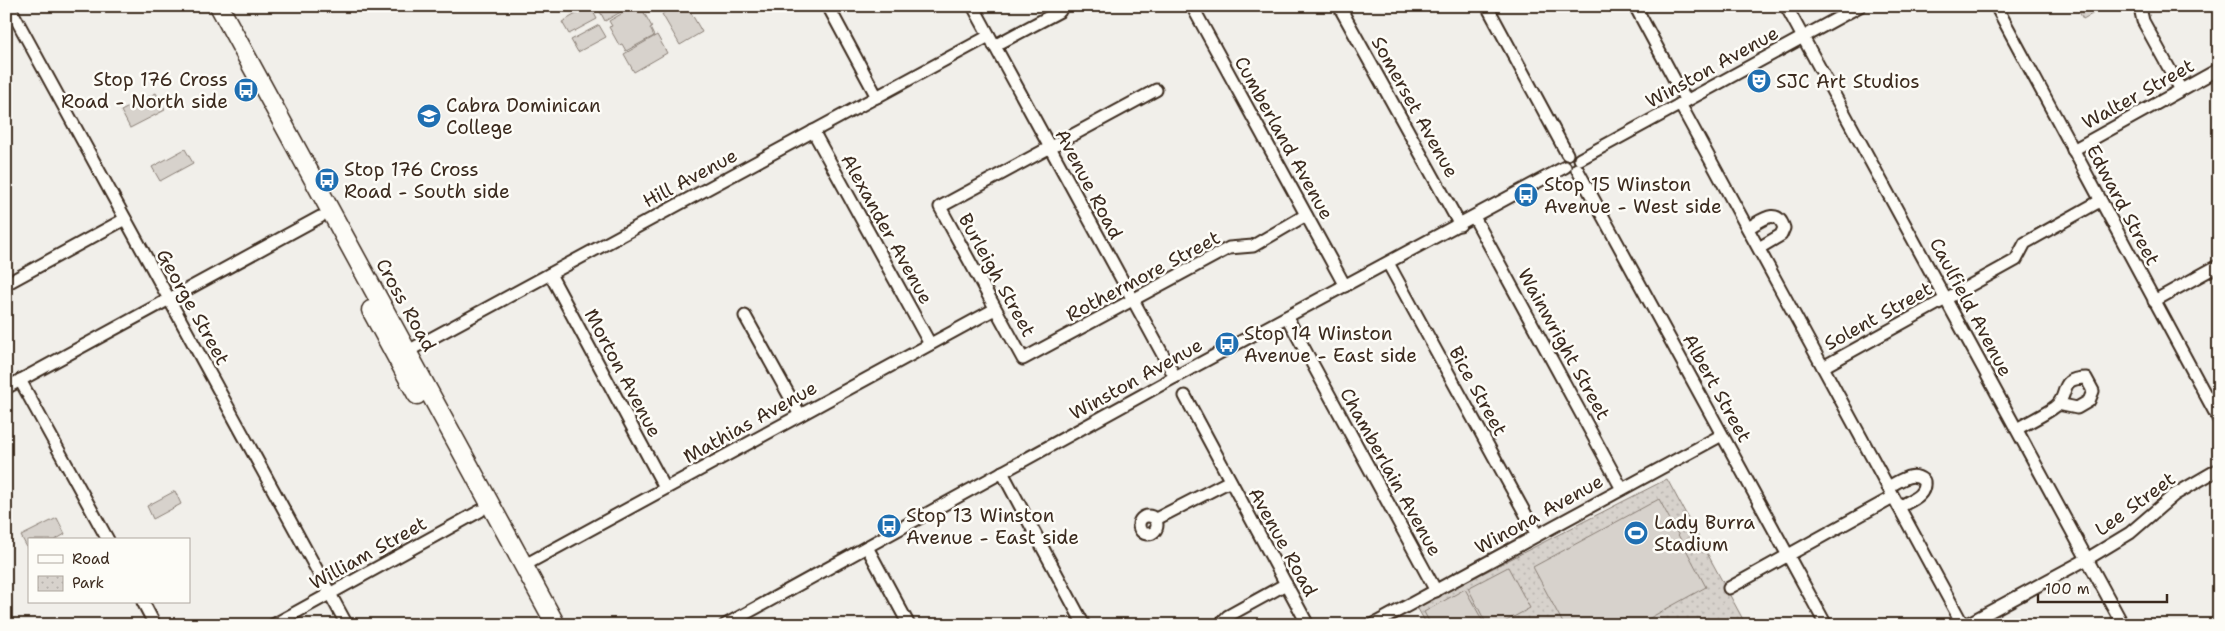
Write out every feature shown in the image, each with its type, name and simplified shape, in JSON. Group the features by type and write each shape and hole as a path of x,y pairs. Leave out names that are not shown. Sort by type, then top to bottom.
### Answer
{"highway":[{"name":"Cross Road","path":"206,6 326,214"},
{"name":"Cross Road","path":"219,6 326,214 518,568 556,625"},
{"name":"Cross Road","path":"518,568 542,625"}],"street":[{"path":"828,6 877,97"},
{"name":"Avenue Road","path":"973,6 1175,378"},
{"name":"Hill Avenue","path":"402,354 877,97 992,41 1060,11 1057,6"},
{"name":"Cumberland Avenue","path":"1192,6 1345,286"},
{"name":"Somerset Avenue","path":"1339,6 1460,225"},
{"path":"1486,6 1567,154"},
{"path":"1635,6 1748,228 1964,625"},
{"name":"Caulfield Avenue","path":"1786,6 1947,298 2123,625"},
{"name":"Winston Avenue","path":"1579,164 1683,103 1860,6"},
{"name":"Edward Street","path":"1996,6 2219,420"},
{"path":"2142,6 2143,21 2181,90"},
{"name":"George Street","path":"8,7 347,625"},
{"name":"Walter Street","path":"2073,150 2219,69"},
{"path":"1050,148 1156,90"},
{"name":"Alexander Avenue","path":"813,131 930,344"},
{"name":"Burleigh Street","path":"1023,359 940,207 1050,148"},
{"path":"1574,153 1579,164 1571,171 1565,167 1563,160 1567,154 1574,153"},
{"name":"Albert Street","path":"1579,164 1722,435 1826,625"},
{"name":"Winston Avenue","path":"729,624 1002,472 1565,167"},
{"name":"Solent Street","path":"1823,367 2016,260 2025,243 2100,201"},
{"path":"6,388 326,214"},
{"name":"Rothermore Street","path":"1023,359 1229,248 1254,246 1306,216"},
{"path":"1748,228 1770,216 1776,216 1782,220 1784,228 1781,235 1759,248"},
{"name":"Wainwright Street","path":"1474,217 1622,489"},
{"path":"6,284 125,219"},
{"name":"Bice Street","path":"1388,263 1537,535"},
{"path":"2154,300 2219,265"},
{"name":"Morton Avenue","path":"550,274 665,488"},
{"name":"Mathias Avenue","path":"518,568 995,309"},
{"path":"745,316 800,415"},
{"name":"Chamberlain Avenue","path":"1287,317 1436,591"},
{"path":"20,380 107,538"},
{"name":"Avenue Road","path":"1185,396 1308,625"},
{"path":"2017,429 2058,404"},
{"name":"Winona Avenue","path":"1372,625 1722,435"},
{"name":"Lee Street","path":"1964,625 2087,560 2130,533 2174,495 2219,469"},
{"path":"1002,472 1084,625"},
{"path":"1156,520 1230,481"},
{"path":"1729,588 1893,497"},
{"name":"William Street","path":"273,625 486,509"},
{"path":"866,547 909,625"},
{"path":"1219,625 1228,616 1286,584"},
{"path":"144,604 155,625"}],"green space":[{"path":"590,6 597,19 569,34 562,22"},
{"path":"597,6 631,6 605,21"},
{"path":"638,6 640,10 642,9 652,27 650,28 654,36 626,51 622,44 619,45 609,27 612,26 609,21"},
{"path":"676,6 687,6 702,32 680,45 662,14"},
{"path":"2076,6 2107,6 2083,19"},
{"path":"599,25 606,37 578,52 571,40"},
{"path":"657,35 667,53 634,72 624,54"},
{"path":"156,93 165,110 130,128 121,111"},
{"path":"185,149 193,163 160,181 152,167"},
{"path":"1667,479 1746,625 1427,625 1417,607"},
{"path":"175,491 181,504 153,519 147,506"},
{"name":"Lady Burra Stadium","path":"1659,499 1706,587 1637,625 1564,625 1533,567"},
{"path":"57,518 65,534 58,538 28,538 28,549 21,536"},
{"path":"1508,567 1530,608 1499,625 1487,625 1468,588"},
{"path":"1465,589 1485,625 1431,625 1424,612"}],"place":[{"name":"SJC Art Studios","path":"1759,81"},
{"name":"Stop 176 Cross Road - North side","path":"246,90"},
{"name":"Cabra Dominican College","path":"429,116"},
{"name":"Stop 176 Cross Road - South side","path":"327,180"},
{"name":"Stop 15 Winston Avenue - West side","path":"1526,195"},
{"name":"Stop 14 Winston Avenue - East side","path":"1227,344"},
{"name":"Stop 13 Winston Avenue - East side","path":"889,526"},
{"name":"Lady Burra Stadium","path":"1636,533"}]}
